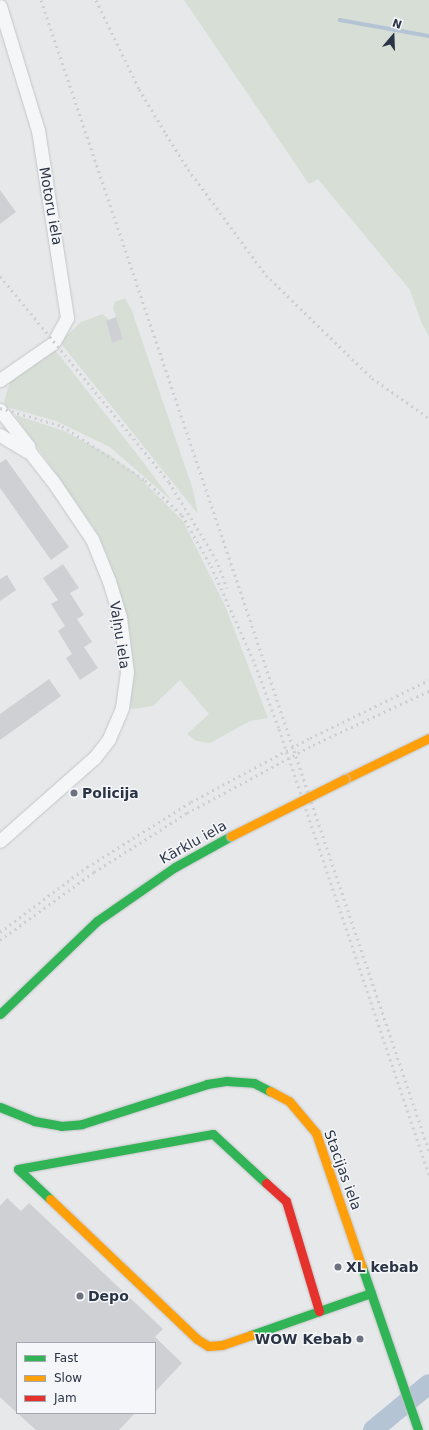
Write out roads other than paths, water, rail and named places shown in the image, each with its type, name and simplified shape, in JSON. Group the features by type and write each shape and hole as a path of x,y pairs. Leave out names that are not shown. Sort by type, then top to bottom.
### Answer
{"street":[{"name":"Motoru iela","path":"0,6 38,130 67,318 53,343 0,380"},
{"name":"Vaļņu iela","path":"0,410 28,446 29,451 84,526 110,581 125,648 125,695 117,724 94,758 0,841"},
{"path":"0,435 24,451 29,451"},
{"name":"Kārklu iela","path":"0,1014 97,921 175,867 231,836 429,738"},
{"name":"Stacijas iela","path":"2,1109 34,1121 61,1126 82,1124 206,1084 227,1081 247,1082 271,1090 289,1100 316,1133 418,1430"},
{"path":"0,1101 2,1109"},
{"path":"319,1311 286,1201 213,1134 148,1148 18,1170 197,1339 208,1346 222,1346 371,1293"}],"waterway":[{"path":"340,20 429,36"},
{"path":"373,1430 429,1384"}],"railway":[{"path":"41,0 429,1151"},
{"path":"96,0 139,89 166,134 188,169 266,275 372,378 429,418"},
{"path":"0,276 169,482 216,559 227,588"},
{"path":"0,408 62,426 145,480 182,515 211,566 255,664 279,729 429,1174"},
{"path":"0,932 87,867 191,802 310,738 429,680"},
{"path":"0,940 94,872 187,813 313,745 429,691"}],"place":[{"name":"Policija","path":"74,793"},
{"name":"XL kebab","path":"338,1267"},
{"name":"Depo","path":"80,1296"},
{"name":"WOW Kebab","path":"360,1339"}]}
